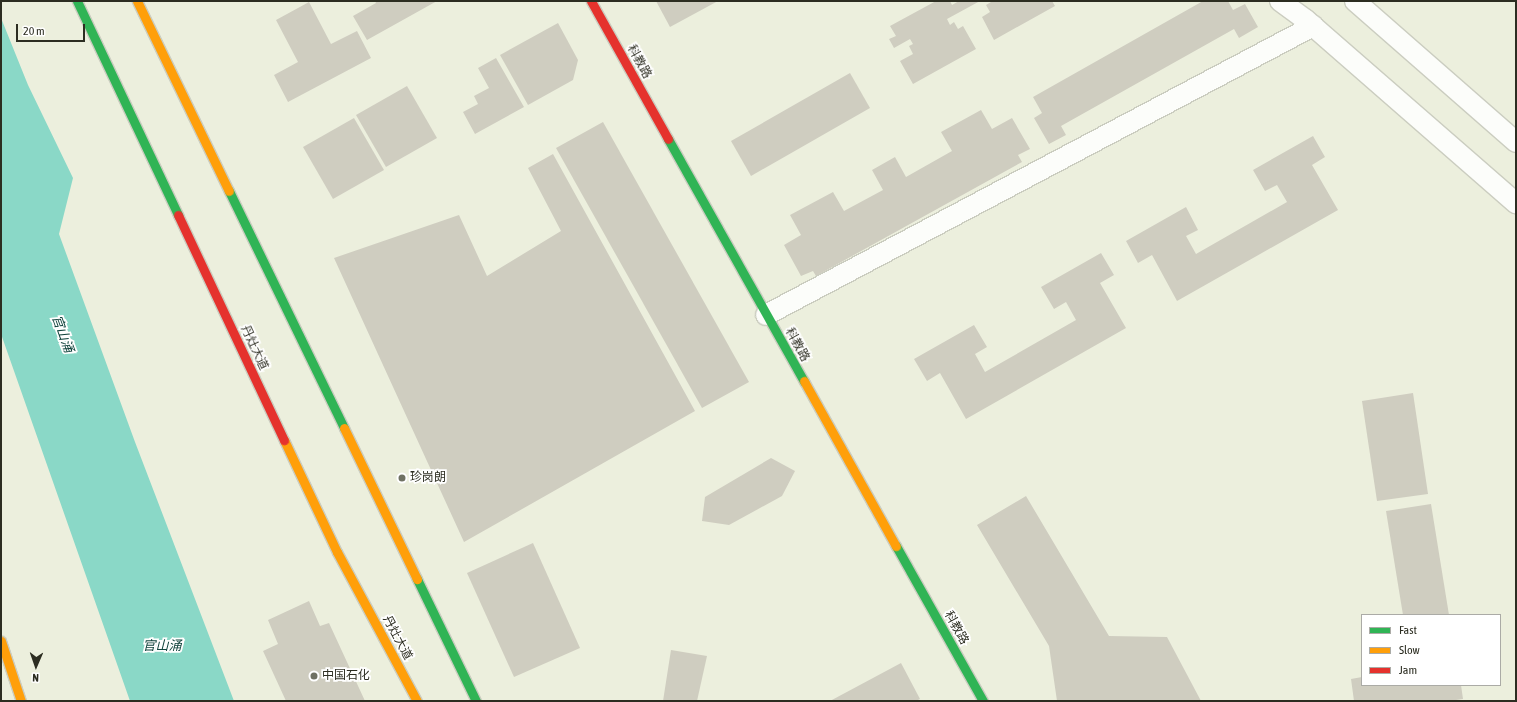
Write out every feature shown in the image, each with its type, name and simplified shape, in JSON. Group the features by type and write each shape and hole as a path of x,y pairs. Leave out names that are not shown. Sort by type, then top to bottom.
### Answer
{"main road":[{"name":"丹灶大道","path":"77,1 336,552 417,701"},
{"path":"137,1 476,701"},
{"name":"科教路","path":"591,1 983,701"},
{"path":"1,641 22,701"}],"street":[{"path":"1280,1 1313,26 1516,203"},
{"path":"1355,1 1516,142"},
{"path":"766,315 1313,26"}],"water":[{"name":"官山涌","path":"1,18 28,85 73,178 59,234 135,442 234,701 130,701 1,334"}],"building":[{"path":"375,1 437,1 367,40 353,16 376,3"},
{"path":"656,1 718,1 670,27"},
{"path":"936,1 950,1 952,5 959,1 980,1 947,19 950,25 954,22 958,29 963,26 976,49 913,84 900,61 913,54 909,46 913,44 910,39 894,48 889,39 896,36 890,26"},
{"path":"990,1 1052,1 1055,6 994,40 982,17 990,12 986,5 991,2"},
{"path":"1203,1 1228,1 1233,10 1245,4 1258,27 1239,38 1234,29 1061,126 1066,135 1049,144 1034,118 1042,113 1033,97"},
{"path":"309,2 331,44 357,31 371,58 288,102 274,75 298,62 276,20"},
{"path":"558,23 578,60 573,80 528,105 500,55"},
{"path":"496,58 524,107 475,134 463,112 478,104 474,96 489,88 478,68"},
{"path":"850,73 870,108 751,176 731,141"},
{"path":"407,86 437,138 386,167 356,115"},
{"path":"981,110 992,129 1012,118 1030,149 1018,155 1022,162 816,276 813,271 801,276 784,245 801,235 790,215 833,192 844,211 883,190 872,170 895,157 906,177 952,151 941,132"},
{"path":"354,118 384,170 333,199 303,147"},
{"path":"603,122 749,382 702,408 556,148"},
{"path":"1313,136 1325,157 1312,165 1338,210 1177,301 1152,255 1138,263 1126,241 1186,207 1198,230 1186,236 1196,254 1287,202 1277,185 1265,191 1253,170"},
{"path":"553,154 695,411 464,542 334,258 459,215 487,276 561,231 528,168"},
{"path":"1101,253 1114,275 1100,283 1126,328 966,419 940,373 927,381 914,359 974,325 987,347 975,354 985,372 1076,320 1066,302 1054,309 1041,287"},
{"path":"1413,393 1428,494 1377,501 1362,401"},
{"path":"771,458 795,471 782,496 729,525 702,521 705,497"},
{"path":"1026,496 1109,636 1167,637 1201,701 1057,701 1049,646 977,525"},
{"path":"1431,504 1449,614 1403,614 1386,511"},
{"path":"533,543 580,648 514,677 467,573"},
{"name":"中国石化","path":"309,601 320,626 329,623 365,701 286,701 263,651 278,644 268,620"},
{"path":"671,650 707,656 697,701 663,701"},
{"path":"901,663 920,699 916,701 830,701"},
{"path":"1361,677 1361,686 1461,686 1463,699 1449,701 1354,701 1351,679"}],"traffic: fast":[{"path":"77,1 178,215"},
{"path":"668,139 804,381"},
{"path":"229,191 344,428"},
{"path":"896,546 983,701"},
{"path":"417,579 476,701"}],"traffic: slow":[{"path":"137,1 229,191"},
{"path":"804,381 896,546"},
{"path":"344,428 417,579"},
{"path":"284,440 337,552 417,701"},
{"path":"1,641 21,701"}],"traffic: jam":[{"path":"591,1 668,139"},
{"path":"178,215 284,440"}],"place":[{"name":"珍岗朗","path":"402,478"},
{"name":"中国石化","path":"314,676"}]}
